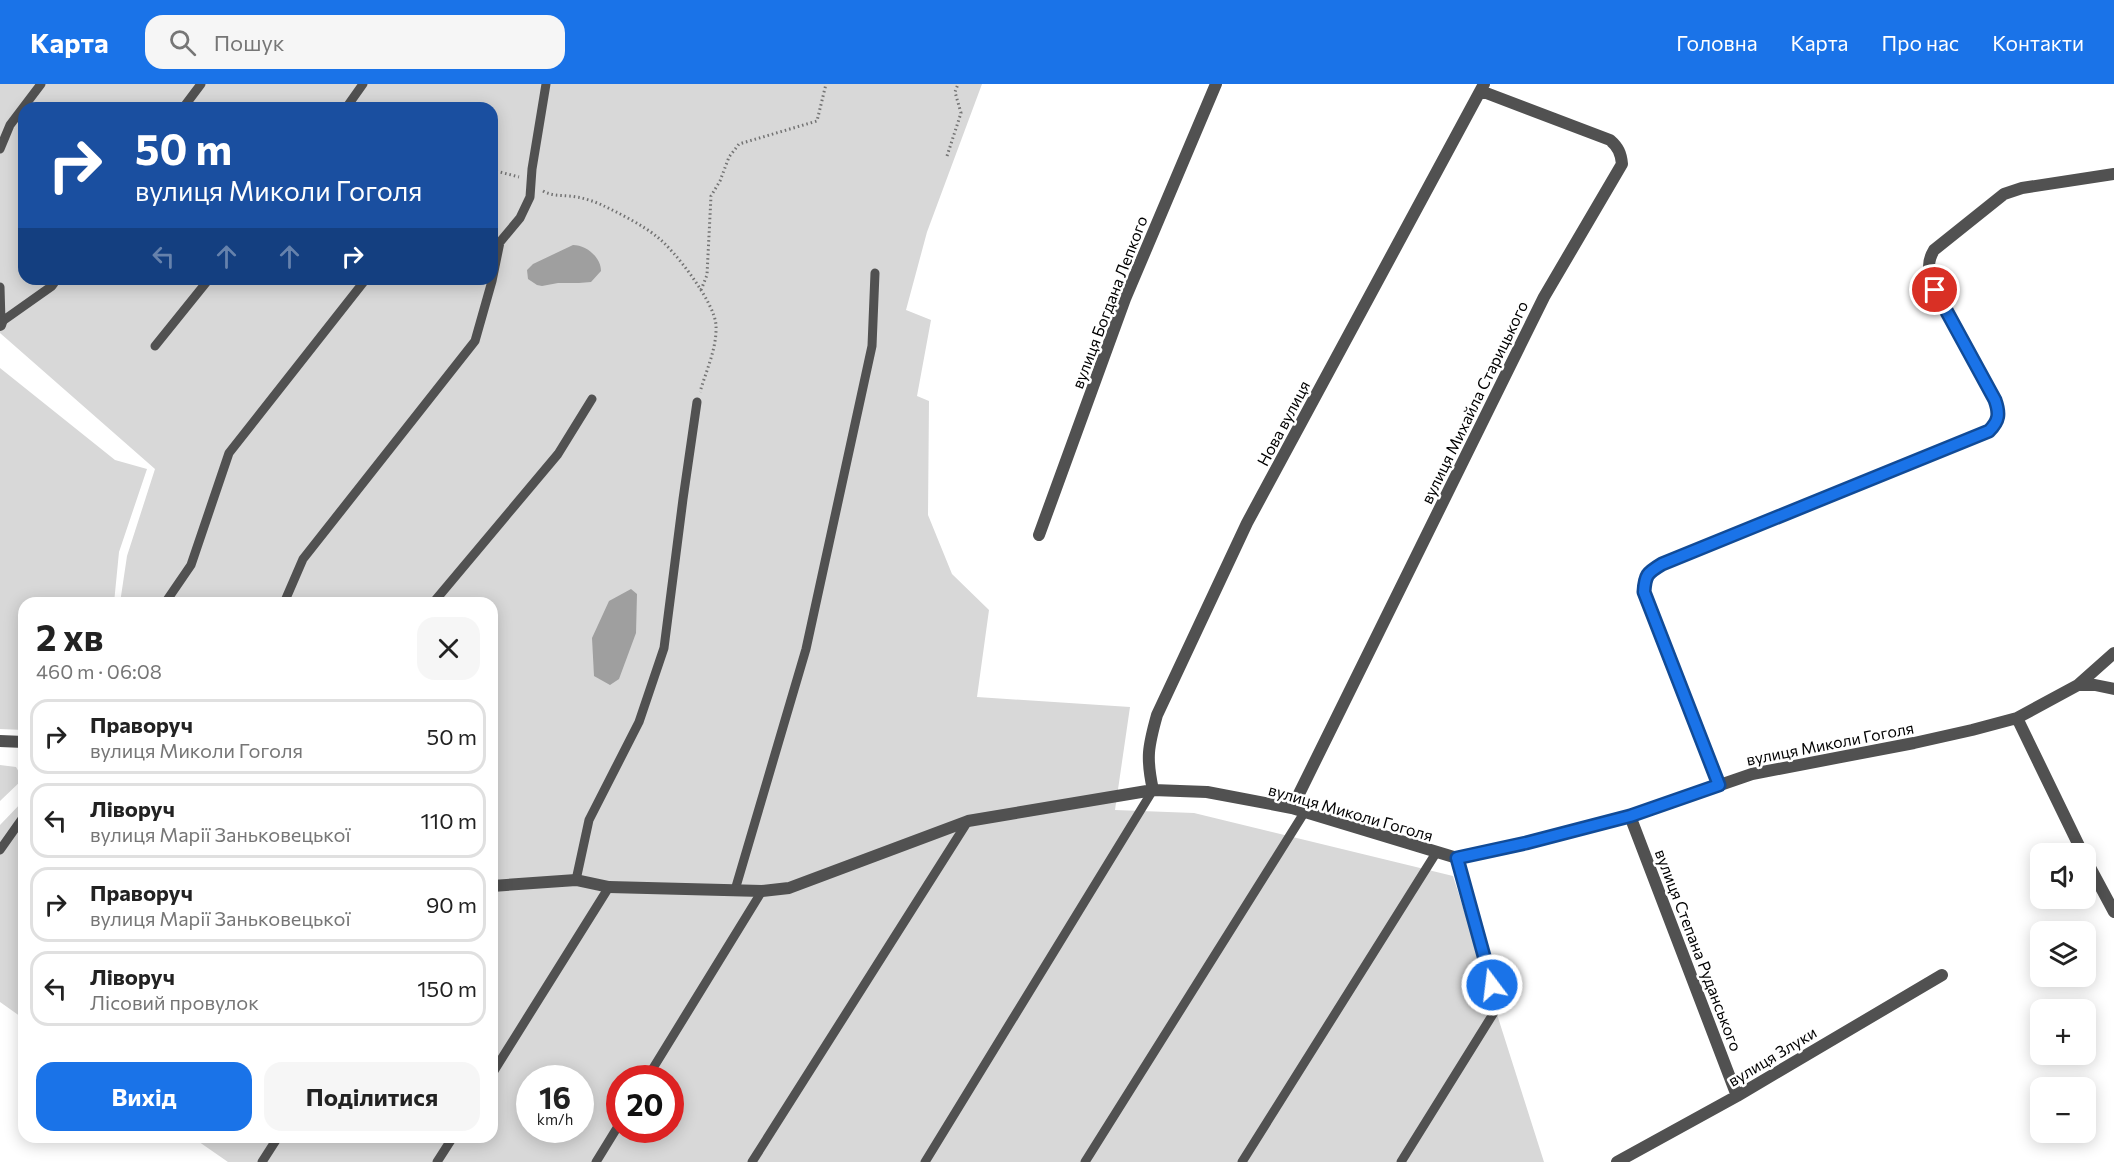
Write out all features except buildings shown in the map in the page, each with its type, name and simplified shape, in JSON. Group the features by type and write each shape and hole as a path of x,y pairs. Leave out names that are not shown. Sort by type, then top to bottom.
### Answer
{"street":[{"name":"вулиця Богдана Лепкого","path":"1039,535 1125,300 1216,84"},
{"name":"Нова вулиця","path":"1153,790 1148,746 1157,716 1232,555 1483,87"},
{"name":"вулиця Михайла Старицького","path":"1298,810 1544,297 1622,164 1621,154 1610,140 1483,87"},
{"path":"1719,785 1644,592 1648,572 1662,564 1989,431 1996,424 1999,412 1995,400 1935,290 1929,273 1929,259 1934,250 2004,194 2022,188 2114,174"},
{"name":"вулиця Миколи Гоголя","path":"498,886 576,880 609,887 762,891 789,888 968,821 1153,790 1207,792 1298,810 1457,858 1630,816 1752,774 1914,743 2017,718 2078,685 2114,652"},
{"path":"2078,685 2095,685 2114,689"},
{"path":"2017,718 2078,843"},
{"path":"0,741 18,742"},
{"name":"вулиця Степана Руданського","path":"1630,816 1737,1096"},
{"path":"2096,878 2114,912"},
{"name":"вулиця Злуки","path":"1617,1162 1737,1096 1942,975"}],"lane":[{"path":"27,102 41,84"},
{"path":"188,102 201,84"},
{"path":"350,102 363,84"},
{"path":"498,252 500,242 520,218 530,197 546,84"},
{"path":"0,149 10,125 18,114"},
{"path":"735,890 806,649 872,346 875,273"},
{"path":"1,323 53,285"},
{"path":"155,346 204,285"},
{"path":"169,597 191,565 230,453 361,285"},
{"path":"287,597 303,559 475,341 491,285"},
{"path":"0,287 1,323"},
{"path":"438,597 558,454 592,399"},
{"path":"576,880 589,820 639,722 664,648 682,499 697,402"},
{"path":"925,1162 1153,790"},
{"path":"1084,1162 1298,810"},
{"path":"752,1162 968,821"},
{"path":"0,850 18,824"},
{"path":"1242,1162 1436,853"},
{"path":"1401,1162 1498,1006 1457,858"},
{"path":"498,1064 609,887"},
{"path":"655,1065 762,891"},
{"path":"262,1162 274,1143"},
{"path":"437,1162 449,1143"},
{"path":"596,1162 608,1143"}],"path":[{"path":"701,290 707,275 711,196 720,181 729,157 739,144 817,121 826,84"},
{"path":"947,156 961,113 955,92 958,84"},
{"path":"498,172 520,177 551,196 576,197 603,206 655,235 667,246 701,290 711,306 716,323 716,337 697,402"}],"shaded area":[{"path":"0,84 982,84 927,232 906,310 931,320 917,396 929,401 928,515 952,574 989,610 977,697 1130,707 1115,810 1194,813 1453,876 1544,1162 228,1162 201,1143 498,1143 498,597 121,597 127,556 155,469 0,333"},
{"path":"573,245 588,250 598,261 601,271 591,282 542,286 528,279 527,270 533,264"},
{"path":"0,368 115,460 147,469 119,552 115,597 18,597 18,730 0,729"},
{"path":"631,589 637,594 636,633 619,679 610,685 594,676 592,638 609,601"},
{"path":"0,765 16,767 18,784 0,801"},
{"path":"18,806 18,1015 0,1002 0,825"}],"route":[{"path":"1492,985 1457,858 1630,816 1719,785 1644,592 1648,572 1662,564 1989,431 1996,424 1999,412 1995,400 1935,290"}]}
